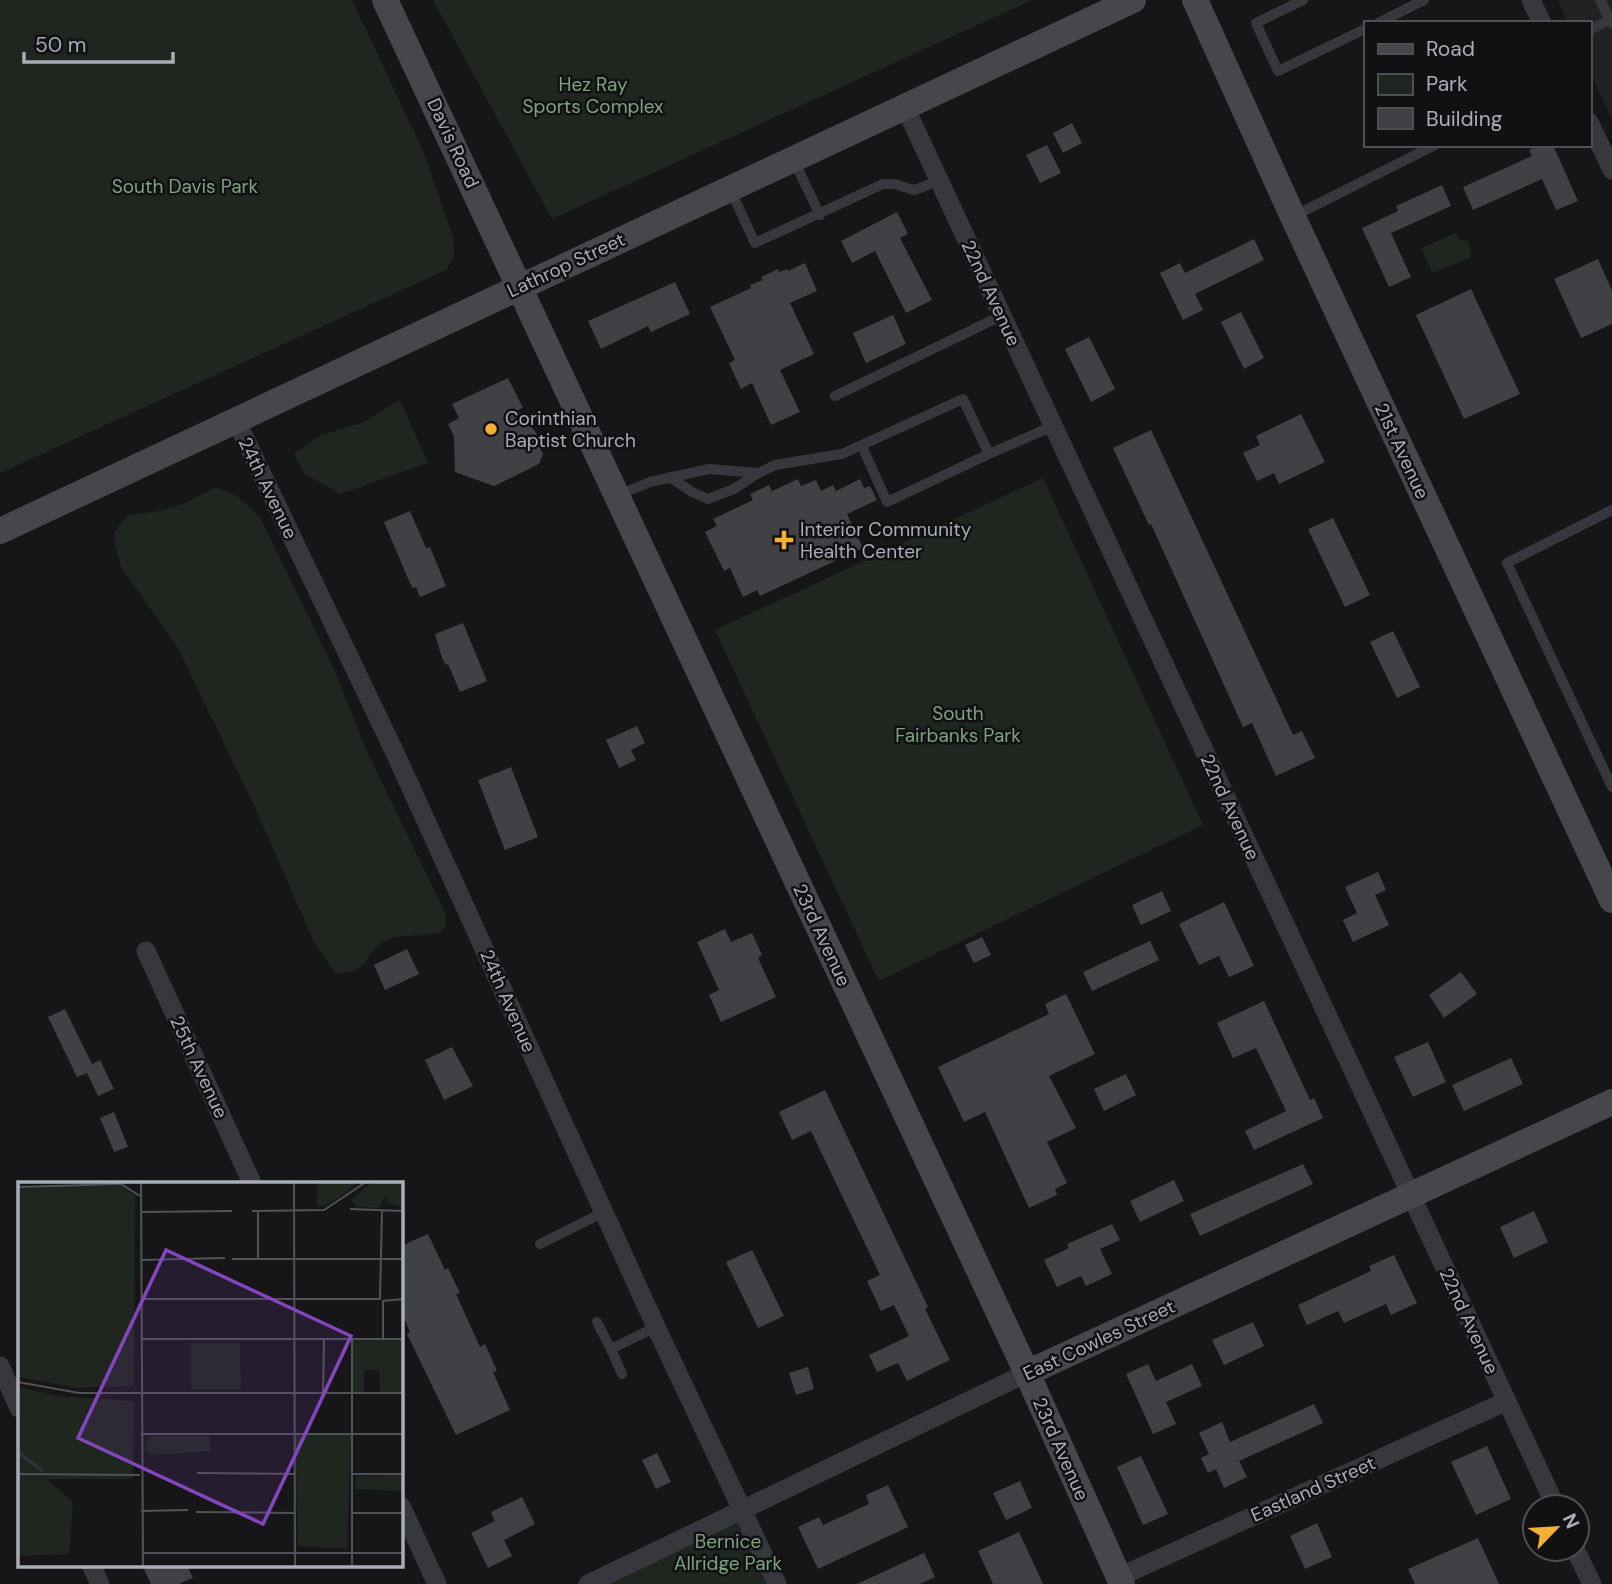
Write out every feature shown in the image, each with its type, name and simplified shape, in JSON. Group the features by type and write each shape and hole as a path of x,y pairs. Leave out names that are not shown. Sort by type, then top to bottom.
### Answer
{"street":[{"name":"Davis Road","path":"385,0 520,287"},
{"name":"Lathrop Street","path":"0,531 1133,0"},
{"name":"21st Avenue","path":"1195,0 1293,217 1612,900"},
{"path":"1531,0 1541,21"},
{"name":"22nd Avenue","path":"905,107 1550,1493"},
{"path":"1591,126 1611,167"},
{"name":"23rd Avenue","path":"520,287 1121,1580"},
{"name":"24th Avenue","path":"236,420 396,755 656,1327 777,1584"},
{"name":"25th Avenue","path":"146,951 253,1182"},
{"name":"East Cowles Street","path":"588,1584 1027,1373 1612,1102"},
{"path":"0,1366 18,1406"},
{"name":"Eastland Street","path":"1121,1580 1507,1401"},
{"path":"402,1508 437,1584"},
{"path":"1582,1563 1592,1584"},
{"path":"91,1566 100,1584"}],"lane":[{"path":"1303,0 1256,23 1278,71 1364,29"},
{"path":"1382,21 1424,0"},
{"path":"1591,29 1611,21 1600,0"},
{"path":"1293,217 1431,147"},
{"path":"793,159 820,215"},
{"path":"730,189 755,243 883,184 914,190 939,181"},
{"path":"835,396 1001,316"},
{"path":"670,477 708,499 734,489 775,465 842,454 963,399 989,454"},
{"path":"862,446 887,502 1052,426"},
{"path":"616,497 650,482 709,469 759,473"},
{"path":"1612,510 1507,562 1612,787"},
{"path":"540,1244 604,1212"},
{"path":"597,1322 622,1374"},
{"path":"611,1349 656,1327"}],"shaded area":[{"path":"1558,0 1612,0 1612,119 1591,73 1591,21 1567,21"}],"green space":[{"name":"South Davis Park","path":"0,0 352,0 424,153 453,237 454,258 446,270 0,473"},
{"name":"Hez Ray Sports Complex","path":"433,0 1032,0 552,219"},
{"path":"1456,233 1459,239 1468,241 1471,256 1432,273 1421,248"},
{"path":"400,400 428,463 340,494 304,473 294,454 319,436 363,422"},
{"name":"South Fairbanks Park","path":"1043,478 1203,825 879,981 715,630"},
{"path":"215,487 237,496 260,517 333,667 367,752 445,912 446,925 442,931 383,942 361,966 348,973 336,974 314,942 256,810 178,648 121,567 115,546 115,531 128,515 160,511 183,504"},
{"name":"Bernice Allridge Park","path":"742,1510 777,1584 588,1584"}],"building":[{"path":"1072,123 1082,143 1063,153 1053,133"},
{"path":"1047,145 1061,173 1040,183 1026,155"},
{"path":"1536,147 1554,147 1578,201 1556,210 1542,179 1473,210 1463,187 1532,156 1529,150"},
{"path":"1442,185 1451,206 1391,233 1411,277 1389,287 1362,228 1398,211 1396,206"},
{"path":"897,212 908,234 900,238 932,300 906,313 875,251 852,263 841,241"},
{"path":"1254,239 1264,260 1195,294 1203,310 1183,320 1160,273 1180,263 1185,273"},
{"path":"1598,259 1612,291 1612,324 1581,338 1554,279"},
{"path":"805,263 817,291 790,303 814,354 780,370 800,412 771,425 752,383 741,389 729,363 735,360 710,307 751,288 750,285 763,280 761,277 778,269 779,272 788,271"},
{"path":"675,282 690,314 651,332 648,326 601,349 588,321"},
{"path":"1471,289 1520,394 1464,419 1416,315"},
{"path":"1241,312 1264,358 1244,369 1221,322"},
{"path":"893,315 906,344 866,363 853,333"},
{"path":"1089,337 1115,389 1091,402 1065,349"},
{"name":"Corinthian Baptist Church","path":"508,378 523,408 518,410 537,434 535,437 543,454 539,464 494,486 455,472 454,436 448,424 459,418 452,404"},
{"path":"1301,414 1325,462 1279,484 1274,473 1257,481 1243,453 1260,445 1256,436"},
{"path":"1151,430 1293,735 1302,731 1315,758 1276,776 1252,723 1243,727 1151,524 1149,525 1113,448"},
{"name":"Interior Community Health Center","path":"798,479 801,486 816,480 821,491 833,485 836,491 860,479 864,488 870,486 877,500 847,514 863,548 760,596 757,590 743,597 730,568 724,571 705,532 717,526 713,519 753,500 750,494 769,485 772,491"},
{"path":"410,511 426,548 430,547 446,586 420,597 416,587 413,588 409,581 384,522"},
{"path":"1333,518 1370,595 1345,607 1308,529"},
{"path":"463,623 487,681 460,692 448,664 446,665 442,658 435,634"},
{"path":"1393,631 1420,687 1397,698 1370,642"},
{"path":"637,726 645,743 631,750 636,760 619,768 606,740"},
{"path":"511,767 538,837 505,850 478,780"},
{"path":"1378,872 1386,890 1375,895 1389,925 1353,942 1343,920 1357,913 1345,887"},
{"path":"1162,891 1171,911 1141,925 1132,905"},
{"path":"1224,902 1254,966 1229,977 1219,956 1199,965 1179,924"},
{"path":"725,929 731,942 752,933 762,955 758,958 776,997 721,1022 709,995 719,990 697,942"},
{"path":"982,937 991,955 974,963 965,945"},
{"path":"1150,941 1159,960 1092,991 1083,972"},
{"path":"407,949 419,974 385,990 374,965"},
{"path":"1461,972 1477,994 1444,1018 1429,995"},
{"path":"1066,994 1095,1054 1049,1076 1076,1128 1047,1142 1067,1183 1055,1189 1057,1195 1029,1208 985,1112 964,1122 938,1067 1049,1014 1045,1004"},
{"path":"1264,1001 1310,1100 1314,1098 1323,1118 1254,1150 1245,1131 1286,1111 1256,1048 1233,1058 1217,1023"},
{"path":"65,1009 92,1064 100,1060 114,1089 98,1096 87,1073 77,1077 48,1017"},
{"path":"1428,1042 1446,1082 1413,1097 1394,1057"},
{"path":"452,1047 473,1086 444,1100 425,1060"},
{"path":"1511,1058 1523,1084 1464,1111 1452,1085"},
{"path":"1126,1074 1136,1095 1104,1111 1094,1089"},
{"path":"825,1090 928,1307 925,1309 950,1360 907,1381 898,1363 877,1372 869,1355 909,1336 894,1305 881,1311 867,1281 880,1275 811,1131 792,1140 779,1112"},
{"path":"114,1112 128,1147 114,1152 100,1118"},
{"path":"1303,1164 1313,1184 1200,1236 1190,1214"},
{"path":"1174,1180 1184,1201 1140,1222 1130,1201"},
{"path":"1534,1211 1548,1242 1514,1258 1500,1227"},
{"path":"1112,1224 1120,1240 1100,1249 1112,1274 1086,1286 1081,1276 1057,1287 1044,1260 1069,1248 1067,1244"},
{"path":"428,1234 445,1270 448,1268 460,1293 456,1294 480,1347 485,1344 497,1371 493,1372 510,1410 456,1435 407,1334 410,1332 402,1313 402,1246"},
{"path":"752,1250 784,1316 758,1328 726,1262"},
{"path":"1394,1255 1417,1303 1391,1315 1386,1304 1344,1323 1338,1311 1307,1325 1298,1305 1371,1271 1369,1266"},
{"path":"1253,1322 1264,1346 1224,1365 1212,1340"},
{"path":"1148,1364 1156,1381 1192,1364 1202,1386 1166,1402 1176,1424 1153,1434 1126,1374"},
{"path":"808,1367 814,1389 796,1395 789,1373"},
{"path":"1314,1404 1323,1423 1239,1461 1247,1477 1224,1488 1216,1469 1208,1473 1201,1458 1209,1454 1199,1433 1222,1422 1230,1442"},
{"path":"1487,1446 1511,1499 1476,1515 1451,1462"},
{"path":"657,1453 671,1482 656,1489 642,1460"},
{"path":"1141,1456 1168,1514 1143,1525 1117,1467"},
{"path":"1020,1481 1032,1508 1006,1520 993,1493"},
{"path":"888,1485 908,1527 818,1569 798,1527 819,1517 823,1525 869,1504 866,1495"},
{"path":"522,1497 535,1524 504,1540 512,1556 488,1568 471,1533 495,1521 491,1512"},
{"path":"1317,1523 1332,1557 1305,1569 1290,1536"},
{"path":"1019,1532 1043,1584 993,1584 978,1551"},
{"path":"1478,1538 1499,1584 1415,1584 1408,1569"},
{"path":"924,1553 935,1577 920,1584 857,1584"},
{"path":"142,1566 187,1566 193,1578 179,1584 151,1584"}],"place":[{"name":"Corinthian Baptist Church","path":"491,429"},
{"name":"Interior Community Health Center","path":"784,540"}]}
